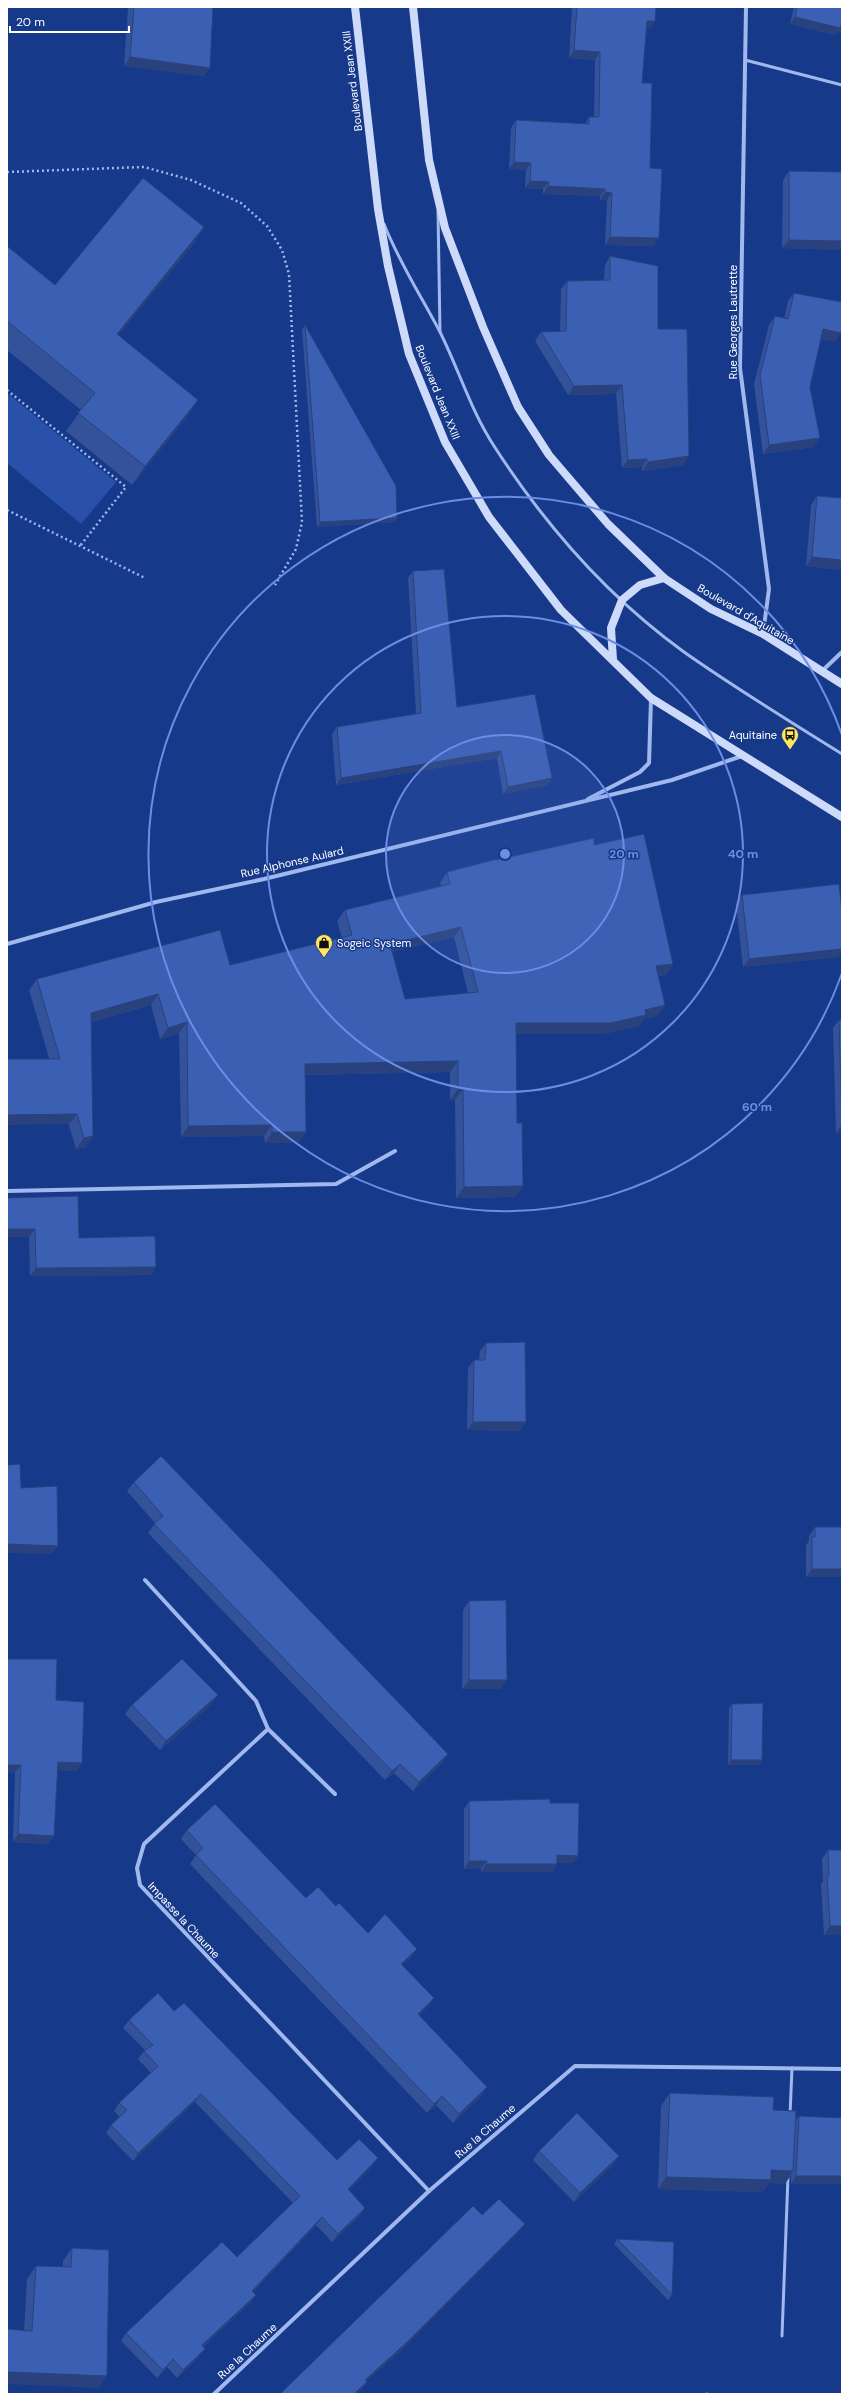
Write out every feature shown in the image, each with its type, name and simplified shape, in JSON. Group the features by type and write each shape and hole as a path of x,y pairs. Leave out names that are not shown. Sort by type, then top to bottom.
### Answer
{"main road":[{"name":"Boulevard Jean XXIII","path":"355,7 378,209 388,266 409,354 445,442 489,517 556,604 612,660"},
{"path":"414,9 429,160 445,228 483,327 518,407 549,455 608,524 664,578 640,585 622,600 611,628 612,660 651,698 842,818"},
{"name":"Boulevard d'Aquitaine","path":"664,578 711,609 763,634 842,684"}],"street":[{"name":"Rue Georges Lautrette","path":"746,7 740,368 769,589 763,634"},
{"path":"822,671 842,652"},
{"name":"Rue Alphonse Aulard","path":"583,802 640,772 649,763 651,698"},
{"name":"Rue Alphonse Aulard","path":"7,944 156,902 264,879 672,780 742,756"},
{"path":"7,1191 336,1184 395,1151"},
{"path":"145,1580 256,1701 268,1730 335,1794"},
{"name":"Impasse la Chaume","path":"268,1730 144,1844 137,1868 140,1885 430,2191"},
{"name":"Rue la Chaume","path":"214,2394 430,2191 575,2066 842,2069"}],"lane":[{"path":"745,60 842,85"},
{"path":"438,198 440,334"},
{"path":"378,209 394,249 440,334 468,397 497,451 539,511 592,572 622,600 684,652 842,754"},
{"path":"790,2123 792,2068"},
{"path":"782,2336 788,2171"}],"path":[{"path":"7,172 144,167 192,180 241,203 267,226 282,250 289,274 302,522 296,549 275,585"},
{"path":"7,390 126,487 80,546"},
{"path":"7,510 145,578"}],"shaded area":[{"path":"7,393 116,482 81,524 7,463"}],"building":[{"path":"134,7 213,7 210,68 130,57"},
{"path":"577,7 656,7 655,21 647,21 642,83 652,83 650,168 662,169 659,238 610,237 612,193 605,192 605,189 548,186 549,182 530,181 531,163 514,162 516,120 589,124 589,117 599,117 600,52 574,50"},
{"path":"797,7 842,7 842,25 840,28 795,17"},
{"path":"789,171 842,172 842,241 789,240"},
{"path":"143,178 204,227 117,334 198,400 145,466 78,413 95,393 7,321 7,246 55,285"},
{"path":"610,256 658,266 658,329 687,329 689,456 648,462 647,459 628,460 622,385 574,386 541,332 566,331 567,281 610,280"},
{"path":"794,293 842,302 842,327 841,333 823,329 810,387 820,438 769,445 760,375 775,316 788,319"},
{"path":"305,325 396,486 397,518 320,522"},
{"path":"817,496 842,498 842,560 812,557"},
{"path":"444,569 457,707 535,694 552,778 508,787 501,751 341,778 337,727 421,713 413,571"},
{"path":"644,834 673,964 656,966 665,1005 645,1010 646,1015 611,1023 516,1023 517,1123 522,1123 523,1186 464,1187 463,1089 458,1089 458,1061 305,1064 306,1132 272,1132 272,1125 188,1126 187,1022 168,1028 158,994 91,1013 93,1136 84,1138 77,1114 7,1115 7,1059 60,1059 37,979 220,930 230,965 352,935 345,910 450,884 447,872 497,859 496,860 594,838 594,845","holes":["461,927 478,992 405,999 390,944"]},
{"path":"839,884 842,913 842,949 749,959 742,895"},
{"path":"839,1020 842,1020 842,1124"},
{"path":"78,1196 79,1238 155,1236 156,1267 36,1268 35,1229 7,1229 7,1198"},
{"path":"525,1342 526,1422 473,1422 474,1360 485,1360 486,1343"},
{"path":"161,1456 448,1754 419,1782 400,1764 392,1771 154,1524 163,1516 134,1482"},
{"path":"20,1464 21,1488 57,1486 58,1546 7,1544 7,1465"},
{"path":"815,1527 842,1527 842,1569 812,1569 812,1537 815,1537"},
{"path":"506,1600 507,1680 469,1680 469,1601"},
{"path":"7,1659 57,1659 56,1700 84,1702 82,1763 58,1762 54,1836 18,1834 21,1765 7,1765"},
{"path":"182,1659 218,1695 166,1741 132,1705"},
{"path":"763,1703 762,1760 731,1760 732,1704"},
{"path":"550,1799 550,1803 579,1803 578,1856 557,1855 557,1864 486,1864 487,1861 469,1861 469,1801"},
{"path":"215,1804 306,1898 318,1887 336,1906 339,1903 368,1933 385,1914 417,1949 401,1964 434,1998 418,2014 487,2087 459,2114 442,2096 434,2104 196,1855 203,1848 187,1830"},
{"path":"828,1850 842,1850 842,1926 830,1926 827,1876 829,1876"},
{"path":"158,1993 174,2011 184,2003 337,2160 359,2139 378,2158 348,2189 365,2208 338,2234 322,2217 252,2291 256,2295 202,2345 205,2349 183,2370 173,2359 163,2370 126,2333 222,2242 237,2257 300,2196 201,2094 138,2153 111,2125 127,2110 119,2103 158,2066 144,2051 153,2045 129,2020"},
{"path":"670,2093 774,2097 773,2110 796,2111 793,2171 771,2170 771,2180 666,2177"},
{"path":"577,2113 619,2156 580,2193 539,2151"},
{"path":"799,2116 842,2118 842,2176 796,2176"},
{"path":"499,2199 525,2224 406,2343 365,2380 367,2382 354,2394 280,2394 473,2206 482,2215"},
{"path":"617,2239 674,2242 672,2295"},
{"path":"72,2248 109,2250 107,2376 7,2372 7,2329 32,2331 36,2266 71,2267"},
{"path":"707,2391 710,2394 703,2394"}],"place":[{"name":"Aquitaine","path":"790,750"},
{"name":"Sogeic System","path":"324,958"}]}
